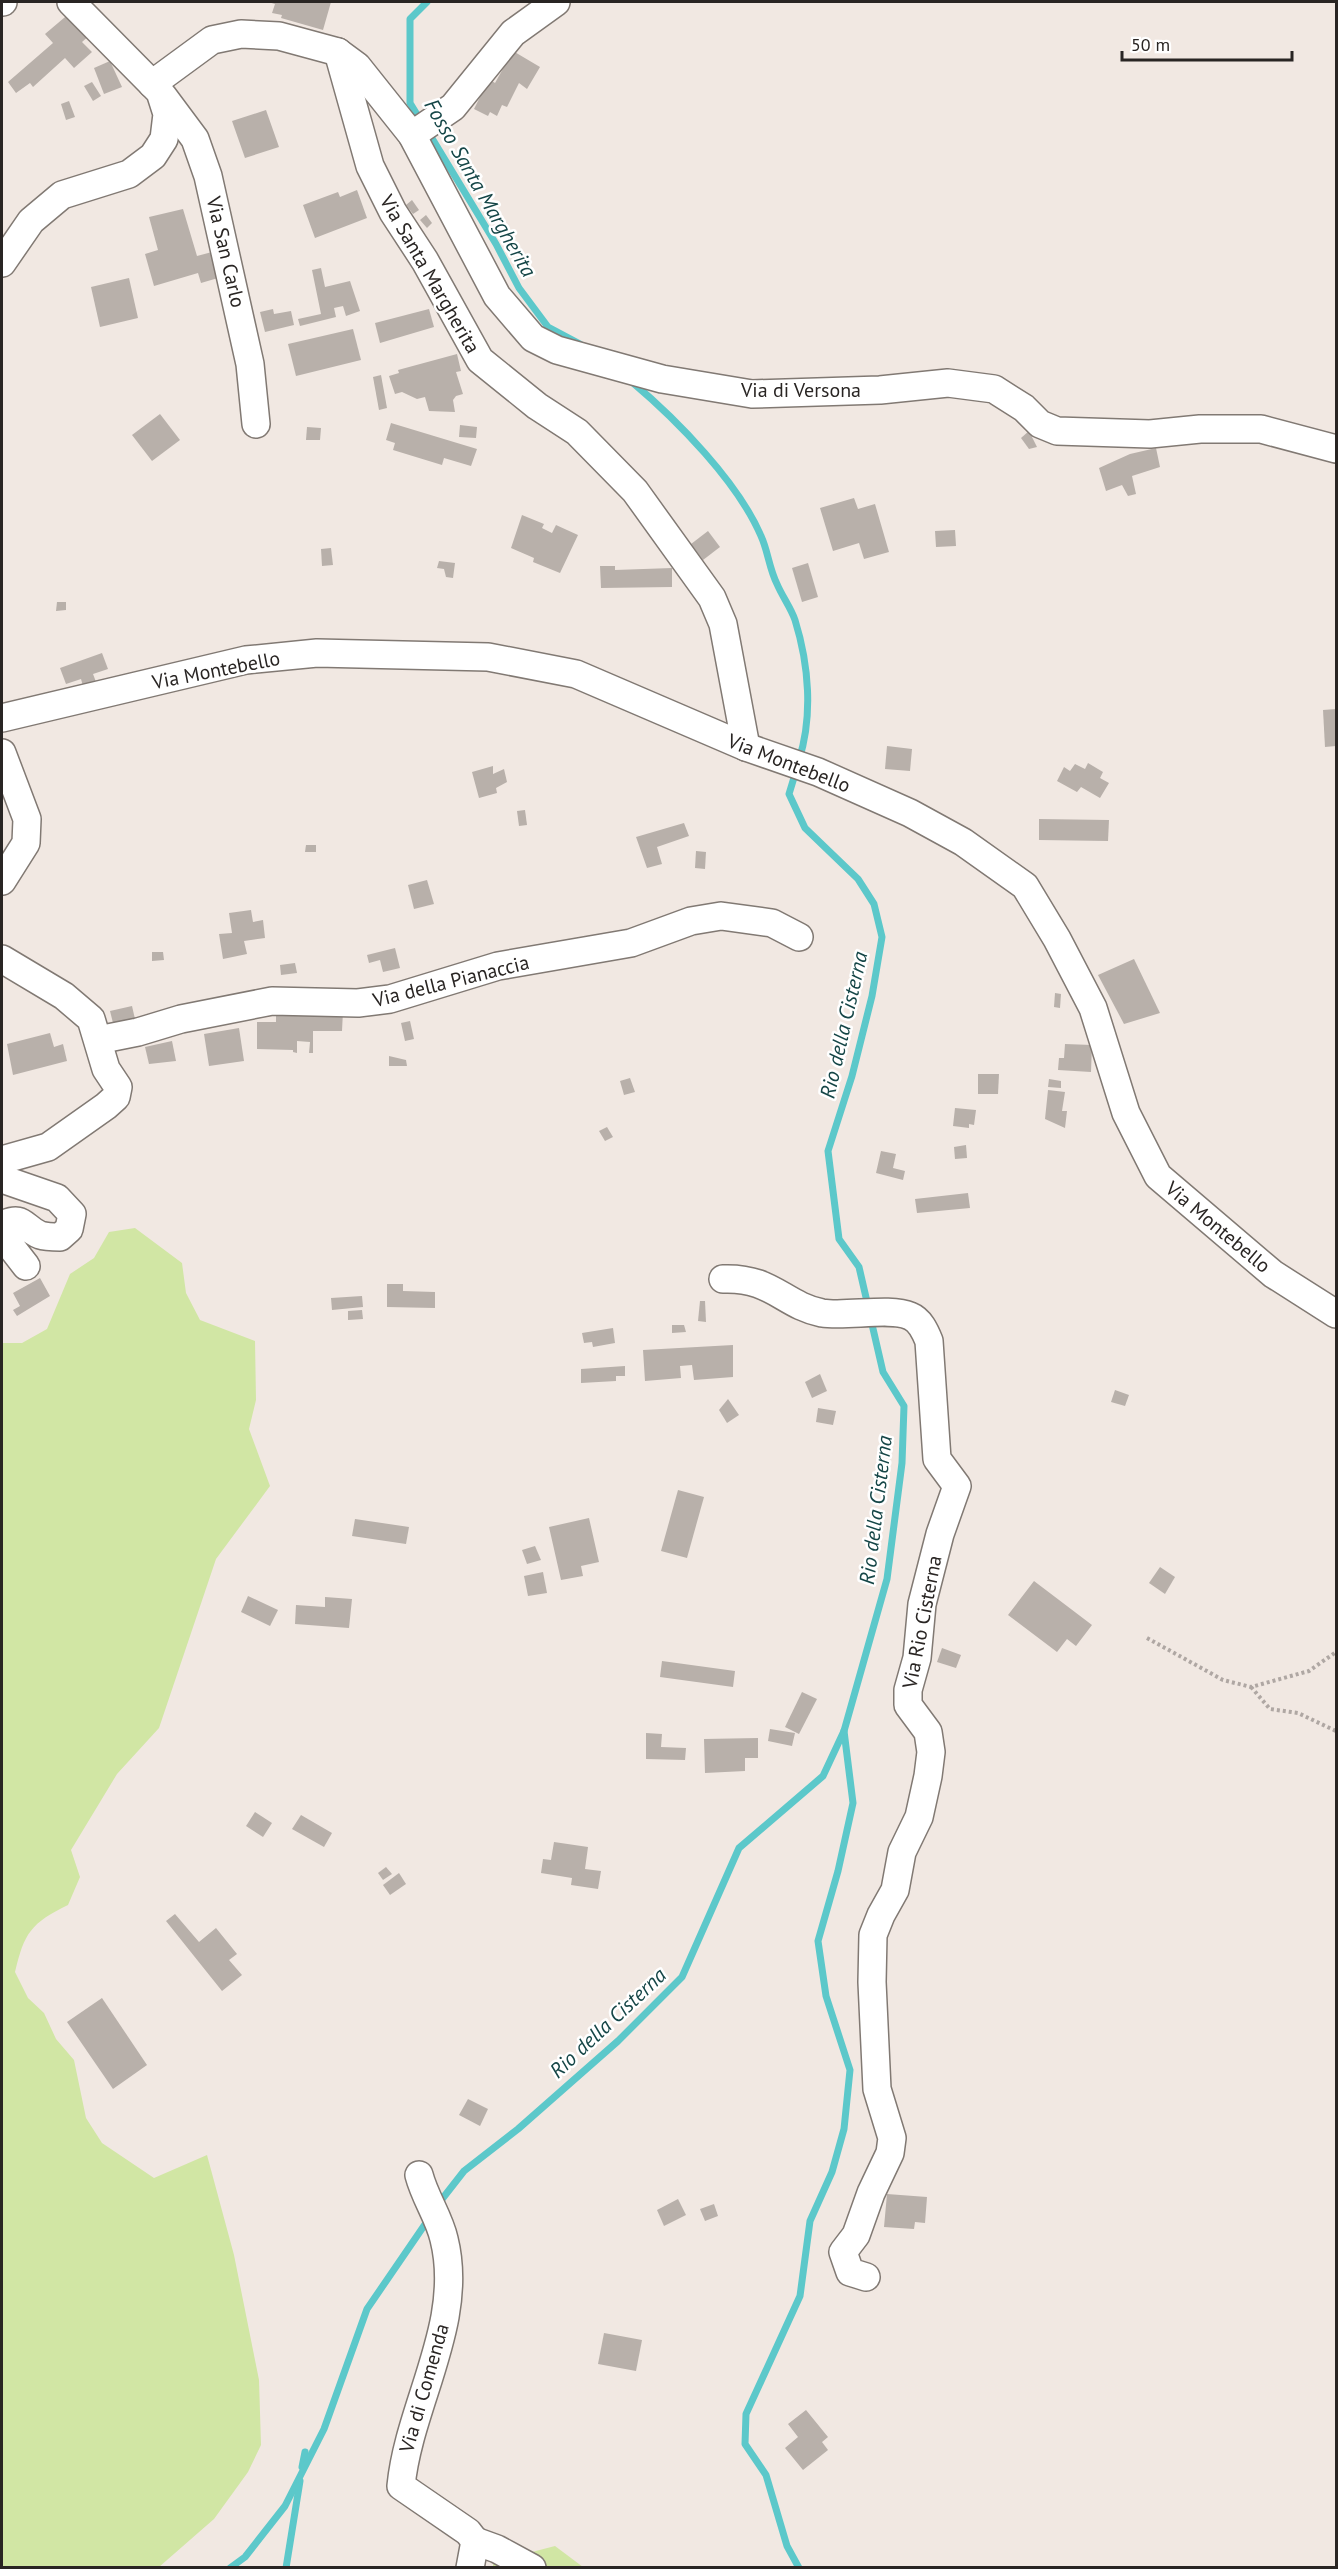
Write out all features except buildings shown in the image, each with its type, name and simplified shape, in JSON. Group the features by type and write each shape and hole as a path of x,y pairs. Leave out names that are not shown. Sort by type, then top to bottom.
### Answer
{"street":[{"path":"2,263 31,221 62,195 129,174 153,156 164,139 167,114 156,88 71,2"},
{"path":"423,128 469,91 513,33 530,2"},
{"path":"513,33 556,2"},
{"path":"156,88 212,40 241,34 279,36 338,52"},
{"name":"Via di Versona","path":"338,52 357,66 423,128 497,296 533,338 557,350 662,379 752,394 880,390 948,383 994,389 1024,408 1040,424 1057,431 1150,434 1200,429 1261,429 1336,449"},
{"name":"Via Santa Margherita","path":"338,52 370,166 393,212 425,261 480,360 537,406 578,432 635,491 712,598 723,624 746,747"},
{"name":"Via San Carlo","path":"156,88 195,139 208,176 250,364 256,424"},
{"name":"Via Montebello","path":"2,718 246,660 317,653 488,657 576,674 746,747 818,772 910,813 963,842 1025,886 1058,939 1093,1008 1126,1113 1158,1176 1273,1274 1336,1314"},
{"path":"2,753 27,819 26,843 2,881"},
{"name":"Via della Pianaccia","path":"98,1040 138,1032 181,1018 272,1001 358,1003 390,999 498,966 631,943 691,921 721,916 772,923 799,938"},
{"path":"2,959 64,996 91,1018 106,1069 118,1087 116,1097 48,1147 2,1160"},
{"path":"2,1179 57,1198 72,1214 69,1228 60,1237 40,1235 22,1221 10,1221 2,1225 2,1235 26,1266"},
{"name":"Via Rio Cisterna","path":"723,1279 742,1278 763,1284 807,1309 852,1316 879,1314 911,1316 922,1326 929,1341 937,1459 957,1486 940,1534 922,1604 917,1658 908,1690 908,1705 928,1732 932,1752 928,1776 919,1817 902,1852 895,1890 873,1935 872,1982 877,2089 892,2138 890,2153 871,2193 856,2235 843,2252 850,2272 866,2277"},
{"name":"Via di Comenda","path":"427,2198 444,2239 448,2307 404,2455 401,2486 468,2532 475,2541"},
{"path":"470,2568 475,2541 532,2568"}],"path":[{"path":"1147,1638 1223,1680 1251,1687 1310,1671 1336,1652"},
{"path":"1251,1687 1270,1709 1298,1713 1336,1731"}],"green space":[{"path":"135,1228 182,1263 186,1293 200,1320 255,1341 256,1400 249,1429 270,1486 216,1559 159,1728 117,1774 71,1850 80,1877 68,1905 45,1918 31,1931 22,1948 15,1972 28,1998 44,2013 56,2039 74,2060 86,2118 102,2143 154,2178 207,2155 234,2255 259,2380 261,2445 248,2472 214,2519 159,2567 2,2567 2,1343 22,1343 47,1329 70,1274 94,1258 109,1232"},
{"path":"555,2546 583,2567 493,2568 493,2562"}],"waterway":[{"name":"Fosso Santa Margherita","path":"421,121 410,103 410,19 427,2"},
{"name":"Fosso Santa Margherita","path":"427,130 496,244 519,288 548,327 580,344"},
{"name":"Rio della Cisterna","path":"632,382 668,414 705,453 737,494 761,536 774,578 795,620 804,655 808,708 799,760"},
{"name":"Rio della Cisterna","path":"796,771 789,794 805,828 858,879 874,904 882,937 872,996 852,1076 828,1151 839,1239 859,1267 868,1306"},
{"name":"Rio della Cisterna","path":"439,2203 464,2171 518,2129 618,2041 682,1977 739,1848 823,1776 844,1731 887,1579 902,1463 904,1406 883,1372 871,1320"},
{"path":"799,2568 787,2546 766,2475 745,2444 746,2414 800,2296 810,2221 832,2172 844,2129 850,2070 826,1996 818,1941 838,1871 853,1803 844,1731"},
{"name":"Rio della Cisterna","path":"230,2568 245,2557 285,2506 324,2429 367,2309 430,2217"},
{"path":"302,2467 305,2452"},
{"path":"286,2568 300,2481"}]}
